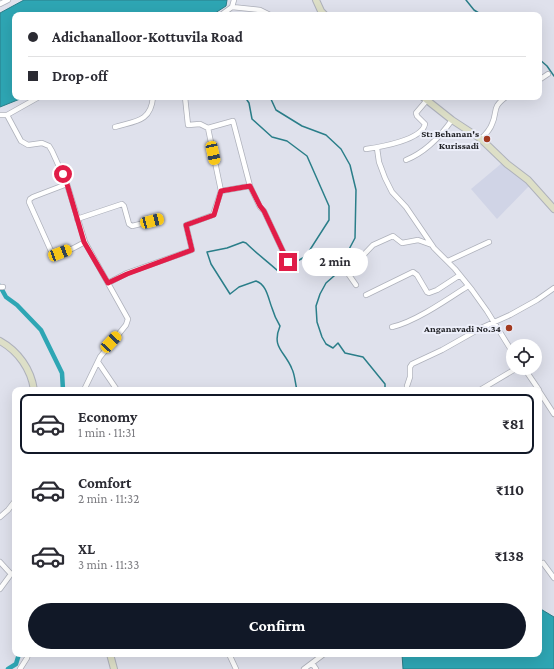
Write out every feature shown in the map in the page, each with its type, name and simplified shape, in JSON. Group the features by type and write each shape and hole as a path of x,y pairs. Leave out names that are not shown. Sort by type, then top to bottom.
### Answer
{"main road":[{"path":"316,0 322,12"},
{"path":"427,100 452,120 481,140 507,164 528,180 554,209"},
{"path":"0,341 12,349 22,360 28,371 33,387"},
{"path":"111,657 114,669"}],"street":[{"path":"0,4 8,0"},
{"path":"225,12 232,7 234,0"},
{"path":"232,7 260,10 264,12"},
{"path":"542,78 548,74"},
{"path":"0,115 7,115 34,100"},
{"path":"115,127 147,116 152,100"},
{"path":"185,100 188,125 200,124 208,128 233,121 250,186 264,211 288,262"},
{"path":"366,149 399,143 408,139 424,128 425,124 416,113 424,100"},
{"path":"481,140 493,122 496,105 502,100"},
{"path":"7,115 21,141 28,145 42,142 49,146 59,164 67,184 84,242 125,313 128,322 100,357 86,387"},
{"path":"406,160 425,150 440,136 452,120"},
{"path":"108,283 127,274 192,250 186,225 214,215 221,191 208,128"},
{"path":"377,148 385,178 392,192 406,206 432,245 460,275 506,342"},
{"path":"67,184 33,197 29,202 51,250 54,253 60,253 84,242"},
{"path":"221,191 250,186"},
{"path":"78,219 122,204 132,226 161,219"},
{"path":"356,285 349,275 352,267 373,245 393,236 402,243 418,240 432,245"},
{"path":"448,261 489,242"},
{"path":"366,296 413,272 417,274 429,293 437,290 460,275"},
{"path":"392,327 400,325 422,314 468,286"},
{"path":"407,386 410,377 410,367 412,364 442,350 481,328 494,323 537,300 554,288"},
{"path":"98,362 115,387"},
{"path":"485,387 506,375"},
{"path":"529,375 537,387"},
{"path":"542,395 554,414"},
{"path":"0,517 12,505"},
{"path":"0,562 12,573"},
{"path":"543,563 554,578"},
{"path":"0,589 12,575"},
{"path":"20,669 27,657"},
{"path":"230,657 236,669"},
{"path":"304,669 320,657"},
{"path":"25,662 27,669"},
{"path":"312,663 316,669"}],"shaded area":[{"path":"502,163 530,185 497,219 471,189"}],"water":[{"path":"24,0 227,0 226,6 217,12 12,12 12,100 18,100 0,107 0,13"},
{"path":"542,610 554,617 554,669 403,669 402,657 542,657"}],"waterway":[{"path":"466,0 477,12"},
{"path":"542,62 554,76"},
{"path":"247,100 252,119 272,137 287,141 307,156 329,206 329,220 306,256 285,271 278,271 243,242 227,248 207,252 211,264 230,294 239,287 256,281 265,289 280,326 277,339 278,345 293,371 296,387"},
{"path":"271,100 276,110 302,126 326,135 341,149 350,165 356,190 355,238 346,255 342,269 326,283 320,294 316,306 317,322 326,344 333,348 338,343 345,353 363,357 385,384 385,387"},
{"path":"0,286 6,297 17,305 41,330 62,373 63,387"},
{"path":"8,669 16,664 18,657"}],"place":[{"name":"St: Behanan's Kurissadi","path":"487,139"},
{"name":"Anganavadi No.34","path":"509,328"}],"route":[{"path":"63,174 74,205 84,242 108,283 127,274 192,250 186,225 214,215 221,191 250,186 264,211 288,262"}]}
